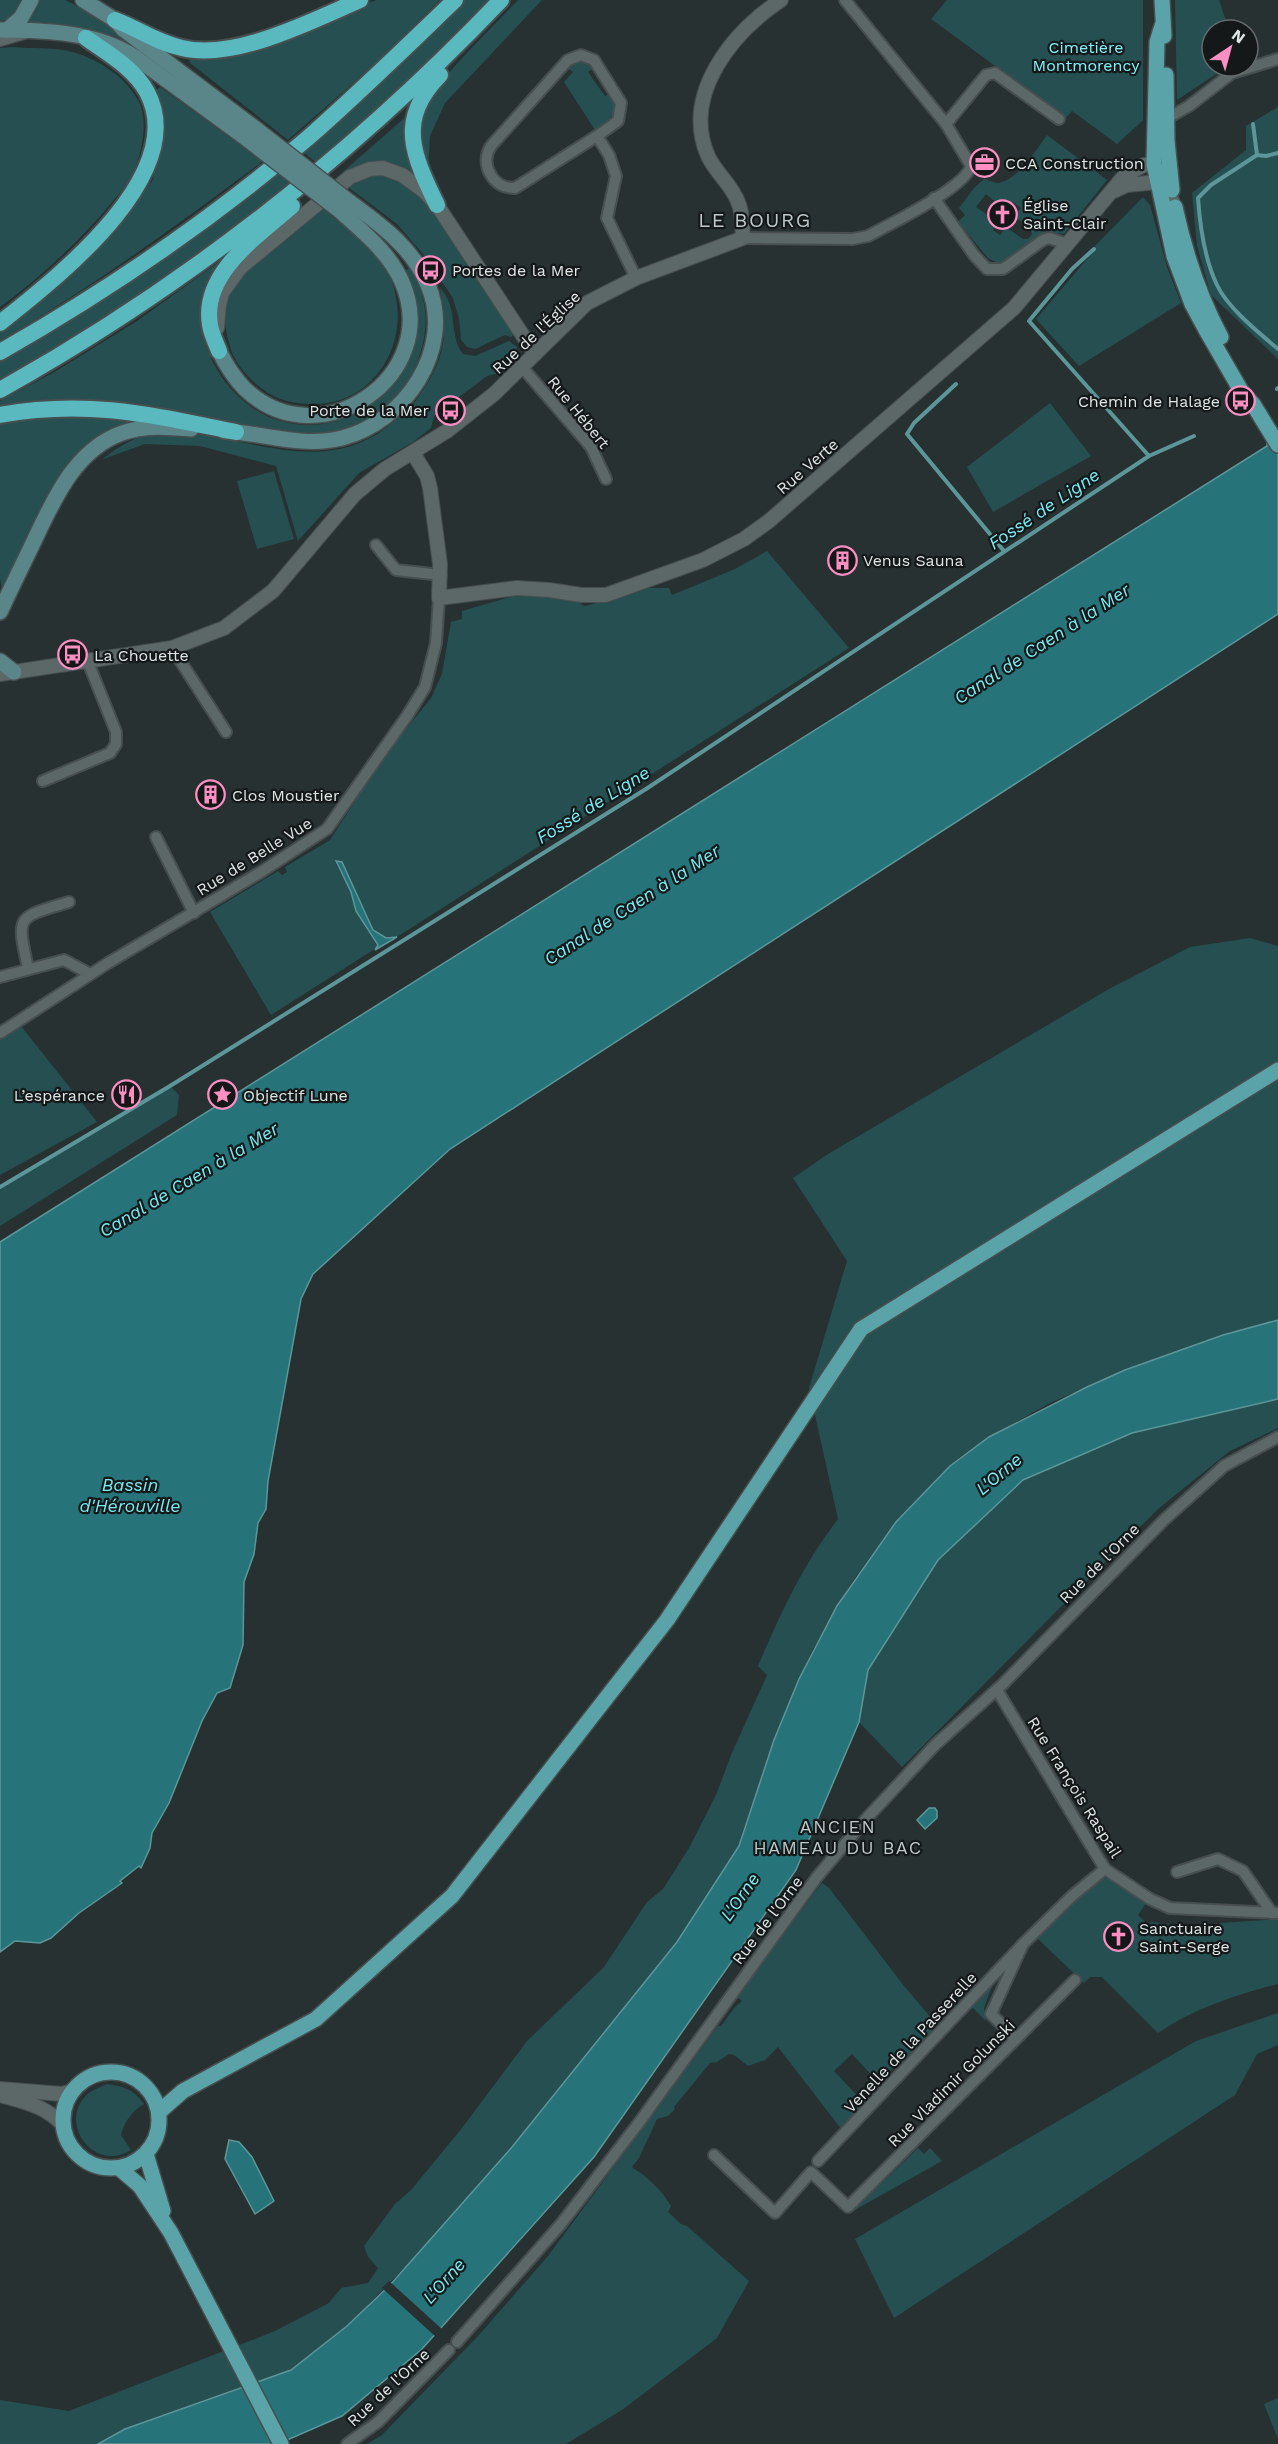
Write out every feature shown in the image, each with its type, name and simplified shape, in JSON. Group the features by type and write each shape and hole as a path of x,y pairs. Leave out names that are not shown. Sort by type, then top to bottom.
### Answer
{"highway":[{"path":"115,20 163,43 205,52 236,47 360,0"},
{"path":"0,352 80,305 186,233 242,191 308,138 373,80 455,0"},
{"path":"0,390 77,345 233,238 325,166 448,54 501,0"},
{"path":"0,322 56,277 93,242 133,194 145,173 151,155 154,121 152,104 147,91 128,69 86,38"},
{"path":"436,205 416,160 413,132 420,101 444,71 448,54"},
{"path":"219,351 210,325 209,304 213,287 234,260 296,203 325,166"},
{"path":"0,415 46,408 81,407 142,414 236,432"}],"main road":[{"path":"2,33 21,18 31,0"},
{"path":"0,612 65,481 96,448 120,434 147,428 236,432 292,442 343,438 370,427 392,413 411,393 424,372 434,332 429,286 403,245 343,205 251,134 115,20 83,0"},
{"path":"1162,0 1162,26 1157,42 1160,172 1174,255 1192,304 1242,394 1253,404 1275,441"},
{"path":"2,33 26,31 86,38 117,46 251,134"},
{"path":"1160,172 1173,190 1185,250 1200,294 1250,389 1253,404"},
{"path":"219,351 236,380 246,390 270,406 297,414 311,416 343,411 371,396 390,376 397,365 407,337 409,316 406,296 402,282 388,257 343,205"},
{"path":"0,661 7,673"},
{"path":"159,2112 183,2091 316,2019 452,1896 667,1620 861,1329 1278,1070"},
{"path":"106,2072 129,2075 149,2089 159,2112 158,2134 146,2154 133,2163 119,2168 97,2166 78,2155 71,2146 63,2125 65,2107 73,2091 88,2077 106,2072"},
{"path":"149,2089 183,2091"},
{"path":"146,2154 153,2183 171,2233"},
{"path":"119,2168 140,2186 171,2233 281,2444"}],"street":[{"path":"743,238 739,202 708,156 701,128 700,108 714,70 730,44 769,8 782,0"},
{"path":"845,0 946,124 986,75 995,73 1059,118"},
{"path":"581,55 594,60 621,103 618,121 597,136 515,188 507,189 498,183 485,163 485,157 491,146 568,60 581,55"},
{"path":"1160,120 1189,106 1232,73 1278,59"},
{"name":"Rue de l'Église","path":"7,673 172,648 224,628 273,591 355,494 386,469 447,431 494,394 587,303 636,278 743,238 853,239 868,236 963,180 971,166 946,124"},
{"path":"597,136 609,155 616,176 607,218 636,278"},
{"path":"219,351 219,305 224,289 235,273 256,253 350,177 370,169 389,169 420,187 436,205 535,354"},
{"path":"1160,172 1175,207"},
{"name":"Rue Verte","path":"439,598 517,588 549,590 581,596 606,595 703,560 744,539 769,521 1014,308 1112,192 1160,172"},
{"path":"933,198 987,270 1003,269 1049,238 1068,244"},
{"name":"Rue Hébert","path":"522,367 591,447 606,479"},
{"name":"Rue de Belle Vue","path":"0,1033 90,974 194,913 327,829 425,687 436,643 441,575 430,488 427,476 413,453"},
{"path":"376,545 396,570 441,575"},
{"path":"172,648 226,732"},
{"path":"43,781 110,753 116,744 116,732 88,662"},
{"path":"156,837 194,913"},
{"path":"28,968 19,931 21,924 30,915 69,902"},
{"path":"0,977 64,960 90,974"},
{"name":"Rue de l'Orne","path":"346,2444 378,2422 453,2346 561,2224 638,2124 817,1877 866,1819 934,1745 997,1690 1164,1520 1224,1466 1278,1437"},
{"name":"Rue François Raspail","path":"997,1690 1105,1869 1150,1899 1170,1908 1275,1913"},
{"path":"1177,1872 1218,1859 1243,1871 1275,1913"},
{"name":"Venelle de la Passerelle","path":"818,2161 1023,1944 1072,1896 1105,1869"},
{"name":"Venelle de la Passerelle","path":"1016,2040 991,2014 1023,1944"},
{"name":"Rue Vladimir Golunski","path":"714,2155 775,2212 811,2172 848,2207 1075,1980"},
{"path":"0,2089 62,2094 73,2091"},
{"path":"0,2095 37,2106 55,2116 63,2125"}],"green space":[{"path":"0,0 20,0 20,6 8,20 0,21"},
{"path":"40,0 65,0 75,5 110,27 173,76 117,37 78,27 25,22 35,12"},
{"path":"376,0 440,0 375,64 288,140 190,63 189,57 210,58 259,49"},
{"path":"465,0 491,0 401,89 318,164 302,151 403,61"},
{"path":"518,0 542,0 445,103 430,136 428,172 419,138 420,118 425,106 447,75"},
{"name":"Cimetière Montmorency","path":"947,0 1143,0 1143,120 1117,144 1072,111 1066,118 931,19"},
{"path":"1175,0 1219,0 1225,18 1200,18 1200,78 1210,78 1177,100"},
{"path":"0,48 68,51 108,68 125,83 138,100 142,109 144,129 138,161 122,190 88,230 60,257 0,307"},
{"path":"582,61 594,68 588,72 605,96 611,93 614,99 615,110 610,119 595,130 564,82 573,72 568,68 573,63"},
{"path":"160,87 263,161 134,255 0,341 0,331 123,218 152,181 159,156 163,120 156,90"},
{"path":"1278,107 1278,359 1211,295 1197,246 1192,193 1246,150 1246,126"},
{"path":"409,114 419,178 404,171 339,180 336,178"},
{"path":"1047,135 1107,180 1064,234 1048,232 1035,237 1029,246 998,263 988,258 958,222 965,215 959,208 984,179 998,183 1012,177 1026,164","holes":["986,194 1005,210 1013,202 1021,208 1014,217 1024,223 1029,218 1035,222 1030,229 1032,234 1028,239 1023,239 1006,227 1000,235 993,230 998,222 976,207"]},
{"path":"378,170 398,175 435,209 514,334 511,337 505,335 475,349 467,347 461,340 459,319 453,298 423,254 397,224 344,184"},
{"path":"278,173 292,184 179,271 110,316 0,382 0,360"},
{"path":"1143,197 1150,205 1167,267 1181,303 1079,366 1036,319 1094,251 1094,247"},
{"path":"322,207 359,238 383,265 389,275 396,298 398,321 394,343 385,363 372,380 354,394 333,402 309,404 287,401 268,393 243,370 233,355 229,343 224,312 229,294 248,269"},
{"path":"227,256 204,319 205,341 214,364 227,384 260,412 296,424 333,422 367,408 395,383 412,351 417,312 406,270 410,268 421,292 426,326 417,363 406,384 384,407 361,422 350,428 320,434 274,431 118,401 51,401 0,409 0,401 56,371 137,321"},
{"path":"440,288 450,304 458,346 463,354 475,356 509,341 517,347 517,355 503,372 487,376 434,416 431,428 413,442 359,473 298,541 276,466 200,446 145,444 101,460 117,448 148,435 179,433 209,436 271,448 302,451 332,450 362,442 391,424 408,409 434,372 444,334"},
{"path":"1050,403 1091,456 993,512 967,467"},
{"path":"85,416 131,420 131,423 109,430 89,443 72,460 44,502 3,593 0,579 0,424 37,417"},
{"path":"274,471 294,539 257,549 237,481"},
{"path":"767,551 849,648 397,937 386,938 373,930 342,862 335,862 351,892 356,911 378,947 271,1015 210,912 278,871 282,875 287,872 285,867 330,840 385,755 431,698 442,674 451,622 462,619 462,611 513,596 542,596 580,601 585,606 649,588 669,588 672,595 735,569"},
{"path":"1250,938 1278,946 1278,1320 1223,1335 1125,1370 1048,1404 989,1437 959,1458 896,1522 852,1582 812,1651 774,1740 739,1846 677,1942 512,2147 419,2253 347,2326 291,2370 125,2429 98,2444 0,2444 0,2400 69,2411 275,2331 329,2303 341,2288 368,2283 378,2268 368,2257 364,2246 395,2204 411,2190 462,2128 527,2041 604,1967 647,1902 663,1889 689,1848 716,1795 731,1755 767,1675 758,1666 775,1627 803,1572 838,1519 809,1388 847,1261 793,1178 828,1154 1109,989 1190,947"},
{"path":"21,1026 97,1122 0,1175 0,1039"},
{"path":"170,1086 179,1095 177,1115 0,1226 0,1189"},
{"path":"1278,1399 1278,1428 1230,1451 1158,1509 902,1767 859,1722 868,1670 938,1560 1023,1481 1132,1433"},
{"path":"1107,1878 1146,1903 1138,1915 1148,1925 1151,1922 1175,1925 1192,1933 1221,1923 1278,1919 1278,1984 1216,2003 1158,2033 1102,1977 1090,1977 1084,1983 1036,1937 1079,1893 1098,1880"},
{"path":"822,1883 829,1888 904,1986 938,2026 904,2064 899,2061 879,2083 852,2054 834,2071 867,2106 842,2130 778,2047 765,2060 748,2066 734,2055 729,2054 717,2062 710,2063 674,2107 675,2109 668,2116 657,2119 639,2158 632,2167 663,2195 671,2206 668,2212 749,2281 717,2338 622,2410 566,2444 367,2444 382,2435 479,2335 548,2256 718,2026 721,2026 742,2001 736,1996"},
{"path":"993,1983 984,2008 986,2021 970,2005"},
{"path":"1278,2013 1278,2045 1257,2054 1235,2095 894,2318 855,2239 1196,2041"},
{"path":"107,2084 128,2089 144,2104 130,2117 121,2135 131,2150 115,2156 103,2155 86,2144 77,2127 76,2118 83,2099"},
{"path":"918,2148 924,2154 930,2148 942,2161 853,2211"},
{"path":"1278,2398 1278,2439 1264,2404"}],"water":[{"path":"1278,433 1278,614 450,1149 313,1274 301,1299 268,1481 266,1509 258,1523 254,1554 244,1582 243,1645 230,1688 217,1693 202,1721 169,1803 152,1833 150,1848 141,1868 139,1866 120,1881 122,1883 79,1913 51,1938 40,1943 15,1941 0,1952 0,1242 1267,446 1267,440"},
{"path":"336,861 342,862 373,930 386,938 397,937 375,950 378,945 356,911 351,892"},
{"name":"L'Orne","path":"1278,1320 1278,1399 1132,1433 1023,1480 938,1560 868,1670 859,1722 796,1870 594,2157 422,2349 342,2416 278,2444 98,2444 125,2429 291,2370 347,2326 390,2285 512,2147 677,1942 739,1846 774,1740 799,1679 837,1606 896,1522 950,1466 989,1437 1125,1370 1223,1335"},
{"path":"929,1808 935,1808 937,1818 925,1829 917,1820"},
{"path":"229,2140 239,2142 252,2157 274,2201 255,2214 225,2159"}],"pier":[{"path":"389,2281 443,2330 436,2337 382,2288"}],"waterway":[{"path":"1253,124 1257,155"},
{"path":"1278,153 1266,156 1257,155 1211,185 1198,198 1203,242 1217,285 1236,311 1278,349"},
{"path":"1094,249 1072,269 1029,321 1149,456"},
{"path":"956,384 914,423 907,434 1004,551"},
{"name":"Fossé de Ligne","path":"0,1187 170,1086 646,789 1149,456 1194,436"}],"place":[{"name":"CCA Construction","path":"984,163"},
{"name":"Église Saint-Clair","path":"1002,214"},
{"name":"Portes de la Mer","path":"431,270"},
{"name":"Chemin de Halage","path":"1241,401"},
{"name":"Porte de la Mer","path":"450,410"},
{"name":"Venus Sauna","path":"842,560"},
{"name":"La Chouette","path":"73,655"},
{"name":"Clos Moustier","path":"211,795"},
{"name":"L’espérance","path":"126,1095"},
{"name":"Objectif Lune","path":"222,1095"},
{"name":"Sanctuaire Saint-Serge","path":"1118,1937"}],"district":[{"name":"LE BOURG","path":"755,220"},
{"name":"ANCIEN HAMEAU DU BAC","path":"838,1837"}],"water label":[{"name":"Canal de Caen à la Mer","path":"1042,644"},
{"name":"Canal de Caen à la Mer","path":"632,905"},
{"name":"Canal de Caen à la Mer","path":"189,1180"},
{"name":"Bassin d'Hérouville","path":"130,1495"}]}
